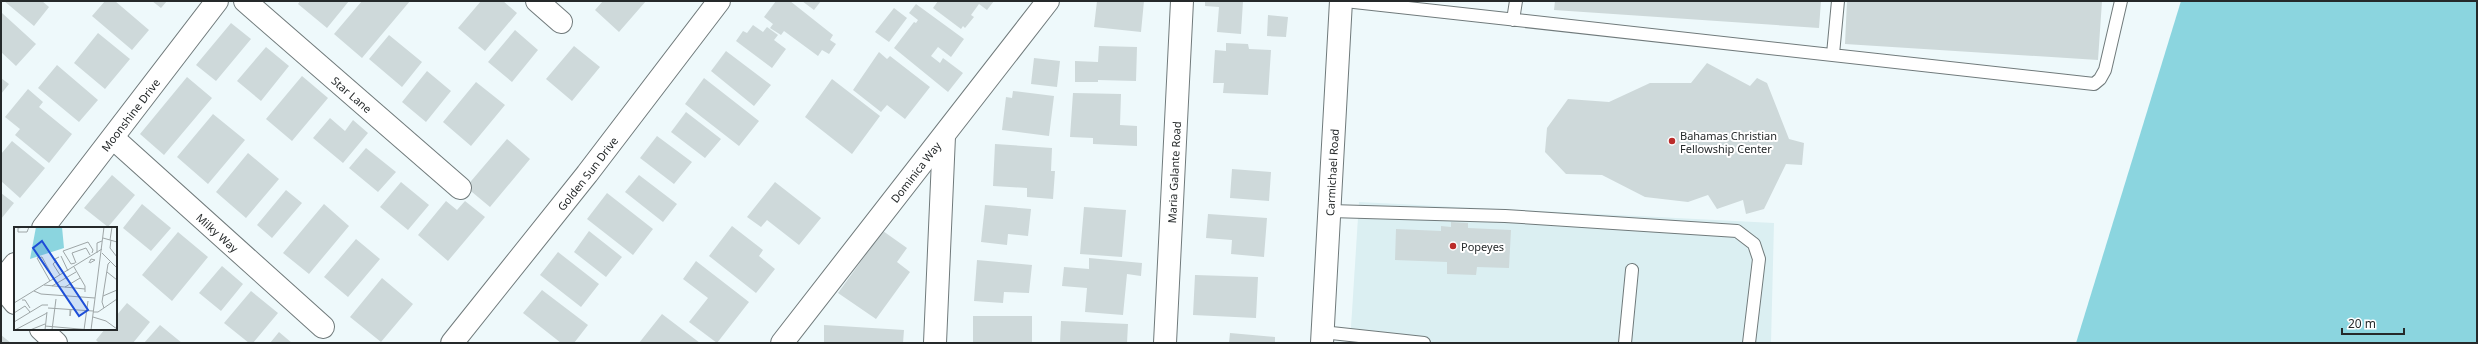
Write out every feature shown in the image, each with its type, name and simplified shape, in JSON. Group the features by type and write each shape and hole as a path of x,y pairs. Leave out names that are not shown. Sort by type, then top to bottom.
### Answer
{"street":[{"name":"Moonshine Drive","path":"44,227 217,1"},
{"name":"Star Lane","path":"244,1 460,188"},
{"path":"537,1 561,22"},
{"name":"Golden Sun Drive","path":"452,343 587,174 719,1"},
{"name":"Dominica Way","path":"782,343 1048,1"},
{"name":"Maria Galante Road","path":"1165,343 1182,1"},
{"name":"Carmichael Road","path":"1322,337 1341,1"},
{"path":"934,343 944,136"},
{"name":"Milky Way","path":"112,138 323,327"},
{"path":"1,282 14,265"},
{"path":"1,286 14,301"},
{"path":"42,330 56,343"}],"lane":[{"path":"1345,1 1392,4 1514,20 2094,84 2100,79 2105,70 2121,1"},
{"path":"1514,20 1516,1"},
{"path":"1833,54 1838,1"},
{"path":"1330,211 1505,216 1737,231 1754,244 1759,259 1749,343"},
{"path":"1625,343 1632,270"},
{"path":"1322,337 1424,343"}],"shaded area":[{"path":"2181,1 2477,1 2477,343 2076,343"},
{"path":"1359,202 1774,223 1771,343 1350,343"}],"building":[{"path":"4,1 42,1 49,7 34,26"},
{"path":"105,1 115,1 149,30 132,50 92,16"},
{"path":"152,1 167,1 161,8"},
{"path":"300,1 349,1 327,28 298,4"},
{"path":"362,1 410,1 362,58 334,34"},
{"path":"481,1 503,1 517,13 485,51 458,28"},
{"path":"603,1 646,1 619,32 595,10"},
{"path":"776,1 790,1 833,35 830,40 836,44 829,54 822,50 818,56 784,31 781,35 770,28 773,24 764,17"},
{"path":"802,1 821,1 814,10"},
{"path":"938,1 994,1 987,10 979,4 971,15 974,17 965,28 963,26 961,29 933,8"},
{"path":"1097,1 1144,1 1141,32 1094,27"},
{"path":"1205,1 1243,1 1241,34 1217,32 1219,7 1205,6"},
{"path":"1555,1 1821,1 1819,28 1554,10"},
{"path":"1847,1 2102,1 2098,60 1845,44"},
{"path":"916,4 964,39 951,57 938,47 931,56 940,63 943,58 963,73 948,92 894,48 914,22 916,23 918,20 909,13"},
{"path":"894,8 907,18 889,42 875,32"},
{"path":"2,13 36,44 16,66 1,52"},
{"path":"1268,15 1288,17 1286,37 1267,36"},
{"path":"231,23 251,39 216,81 196,65"},
{"path":"753,25 763,32 767,27 778,35 774,40 786,49 772,68 736,41 743,31 747,33"},
{"path":"515,30 538,50 512,82 488,62"},
{"path":"98,33 130,59 105,89 74,63"},
{"path":"389,35 422,62 402,87 369,59"},
{"path":"1226,43 1248,44 1249,49 1271,50 1268,95 1223,93 1224,83 1213,83 1215,50 1226,51"},
{"path":"574,46 600,67 572,101 546,79"},
{"path":"1099,46 1137,47 1136,81 1098,80 1098,82 1075,82 1075,61 1098,62"},
{"path":"266,47 289,66 261,101 237,81"},
{"path":"726,51 771,85 754,106 711,71"},
{"path":"879,52 887,59 890,56 930,87 905,119 887,105 881,112 853,90"},
{"path":"1034,58 1060,61 1057,87 1031,84"},
{"name":"Bahamas Christian Fellowship Center","path":"1707,63 1750,86 1757,78 1767,83 1789,139 1804,143 1802,165 1786,164 1764,209 1746,214 1743,200 1717,209 1708,195 1688,202 1645,197 1602,175 1566,174 1545,152 1547,128 1568,99 1609,102 1650,83 1691,83"},
{"path":"57,65 98,100 79,122 38,88"},
{"path":"427,71 451,91 426,122 402,102"},
{"path":"302,76 328,98 292,141 266,119"},
{"path":"187,77 212,98 164,155 140,134"},
{"path":"1,78 9,84 1,94"},
{"path":"704,78 759,121 739,146 685,104"},
{"path":"832,79 880,116 852,154 805,117"},
{"path":"476,82 505,105 471,146 443,122"},
{"path":"28,89 43,102 39,107 72,134 49,163 15,135 20,129 5,117"},
{"path":"1013,91 1054,96 1049,136 1002,130 1006,97 1012,98"},
{"path":"1073,93 1121,94 1120,125 1137,126 1137,146 1093,144 1093,138 1070,137"},
{"path":"686,112 721,139 705,158 671,132"},
{"path":"213,114 245,140 208,184 177,157"},
{"path":"330,118 345,131 353,120 368,133 343,163 313,138"},
{"path":"657,136 692,162 674,184 640,158"},
{"path":"507,139 530,159 490,207 466,187"},
{"path":"12,141 45,168 20,198 1,181 1,154"},
{"path":"995,144 1052,148 1051,171 1055,171 1053,199 1027,197 1027,188 993,186"},
{"path":"366,148 396,172 378,192 349,168"},
{"path":"248,153 279,179 246,218 216,192"},
{"path":"1232,169 1271,172 1269,201 1230,198"},
{"path":"112,175 135,195 108,227 84,208"},
{"path":"639,175 677,204 663,222 625,192"},
{"path":"401,182 429,205 408,230 380,207"},
{"path":"775,182 821,218 799,245 767,220 761,227 747,217"},
{"path":"286,190 302,203 272,238 257,225"},
{"path":"1,193 14,203 1,219"},
{"path":"607,193 653,229 633,255 587,219"},
{"path":"446,201 457,210 465,201 485,217 448,261 418,235"},
{"path":"142,204 171,228 151,251 123,228"},
{"path":"324,204 349,226 309,274 283,253"},
{"path":"985,205 1031,209 1028,236 1008,234 1007,245 981,242"},
{"path":"1084,207 1126,210 1122,257 1080,254"},
{"path":"1208,214 1267,218 1264,257 1231,254 1232,240 1206,238"},
{"name":"Popeyes","path":"1451,222 1468,223 1468,228 1511,230 1509,268 1477,267 1476,275 1447,274 1447,262 1395,260 1396,229 1441,231 1441,226 1451,227"},
{"path":"732,226 763,250 759,256 775,269 756,293 709,256"},
{"path":"589,231 622,257 606,277 574,252"},
{"path":"883,231 907,248 897,262 910,272 876,319 838,293"},
{"path":"178,232 208,257 172,301 142,275"},
{"path":"356,239 380,259 348,297 324,277"},
{"path":"558,252 599,284 581,307 540,275"},
{"path":"1089,258 1142,263 1141,276 1127,274 1123,315 1085,312 1087,288 1062,286 1064,267 1089,269"},
{"path":"977,260 1032,265 1029,293 1004,292 1003,303 974,301"},
{"path":"696,261 749,302 717,343 689,322 708,298 683,279"},
{"path":"222,266 243,284 221,311 199,293"},
{"path":"1195,275 1258,277 1256,318 1193,315"},
{"path":"382,278 413,304 381,342 350,317"},
{"path":"542,290 588,325 574,343 561,343 523,313"},
{"path":"251,291 278,313 253,343 249,343 224,323"},
{"path":"127,303 150,322 133,343 99,343 96,340 104,330 117,330 117,315"},
{"path":"662,314 700,343 639,343"},
{"path":"973,316 1032,316 1032,343 973,343"},
{"path":"1061,321 1128,324 1127,343 1060,343"},
{"path":"160,325 182,343 144,343"},
{"path":"824,325 904,330 903,343 824,343"},
{"path":"279,332 292,343 270,343"},
{"path":"1230,333 1275,337 1275,343 1229,343"},
{"path":"1,335 11,343 1,343"}],"place":[{"name":"Bahamas Christian Fellowship Center","path":"1672,141"},
{"name":"Popeyes","path":"1453,246"}]}
